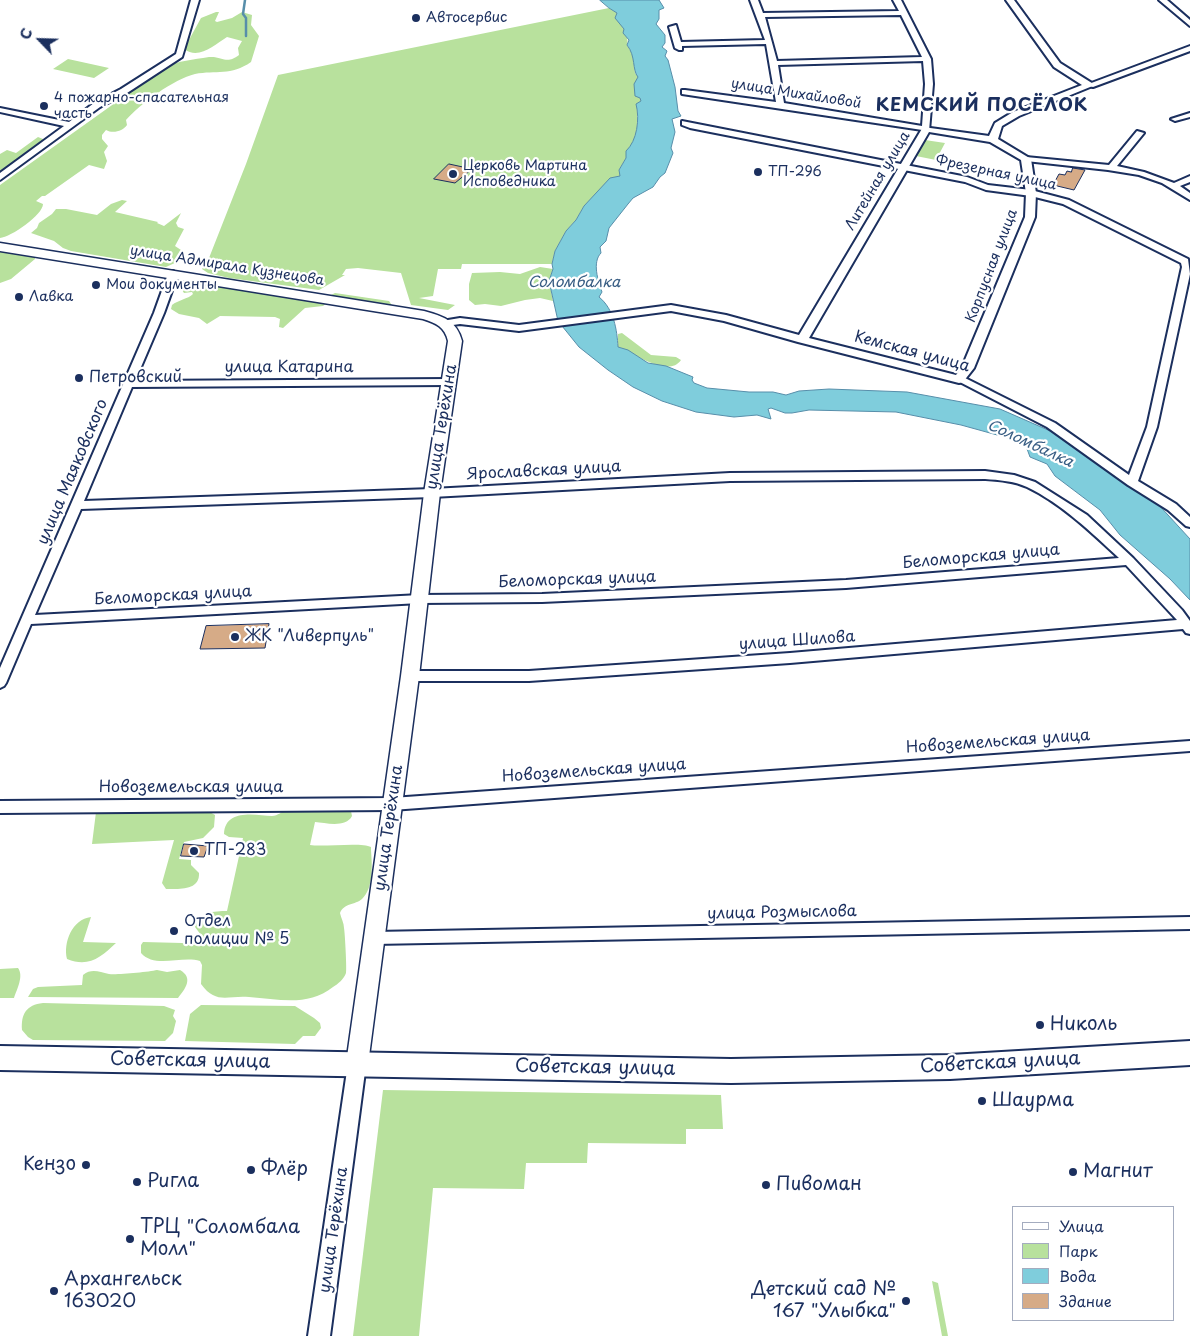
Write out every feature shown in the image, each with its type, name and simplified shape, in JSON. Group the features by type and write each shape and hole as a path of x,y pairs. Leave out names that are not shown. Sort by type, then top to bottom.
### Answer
{"main road":[{"name":"улица Адмирала Кузнецова","path":"0,247 424,315 446,323"},
{"name":"улица Терёхина","path":"357,1064 410,676 432,493 455,341 454,332 446,323"},
{"name":"Советская улица","path":"0,1058 731,1071 950,1067 1190,1053"}],"street":[{"path":"754,0 761,15 774,62 780,105"},
{"name":"Литейная улица","path":"802,340 926,130 929,84 926,59 897,0"},
{"path":"1010,0 1057,65 1072,76 1090,85"},
{"path":"1163,0 1190,24"},
{"path":"0,177 97,106 124,91 179,55 195,1"},
{"path":"761,15 903,13"},
{"path":"673,27 678,46 768,42"},
{"path":"993,140 998,125 1016,114 1190,48"},
{"path":"774,62 926,59"},
{"name":"улица Михайловой","path":"685,92 780,105 993,140 1026,159 1111,168 1152,176 1190,197"},
{"path":"0,110 72,125"},
{"path":"1175,119 1190,115"},
{"name":"Фрезерная улица","path":"685,123 690,126 967,180 986,187 1031,193 1066,202 1185,261 1187,267 1152,427 1132,482"},
{"path":"1111,168 1140,133"},
{"name":"Корпусная улица","path":"959,379 968,368 1030,217 1031,193 1026,159"},
{"path":"1173,186 1190,179"},
{"name":"улица Маяковского","path":"0,683 174,274"},
{"name":"Кемская улица","path":"446,323 460,321 504,327 534,326 671,308 726,318 802,340 959,379 1051,425 1132,482 1172,507 1190,523"},
{"name":"улица Катарина","path":"128,384 450,382"},
{"name":"Ярославская улица","path":"76,506 432,493 730,477 985,475 1014,479 1031,485 1083,518 1128,561 1188,627"},
{"name":"Беломорская улица","path":"27,620 420,599 542,598 846,584 1128,561"},
{"name":"улица Шилова","path":"410,676 539,676 1188,627"},
{"name":"Новоземельская улица","path":"0,807 392,804 1190,746"},
{"name":"улица Розмыслова","path":"374,938 1190,923"},
{"name":"улица Терёхина","path":"320,1336 357,1064"}],"green space":[{"path":"609,8 618,13 627,37 627,45 634,56 635,73 638,76 641,101 637,109 637,130 634,144 619,170 621,176 597,193 584,206 576,220 566,231 555,251 552,264 462,264 461,269 438,269 433,296 419,298 455,305 448,310 411,305 401,273 358,268 346,269 342,275 345,275 319,290 229,278 208,273 202,269 209,258 246,164 278,75"},
{"path":"219,12 215,21 217,22 232,18 242,12 252,15 251,25 259,36 251,62 230,71 195,74 177,81 148,100 126,120 127,125 123,129 115,132 106,130 102,135 102,139 108,146 104,152 107,161 104,169 89,165 45,196 42,196 36,201 43,204 38,214 18,230 0,238 0,185 164,68 175,63 209,57 227,60 239,55 238,48 242,41 227,37 201,52 195,53 184,49 201,18"},
{"path":"68,59 109,68 94,78 53,69"},
{"path":"38,137 43,139 41,143 24,154 20,161 0,174 0,154 7,150 16,153"},
{"path":"925,140 945,143 936,160 916,156"},
{"path":"122,200 127,201 115,212 158,222 164,226 181,213 176,223 178,227 184,229 175,246 181,250 177,262 166,267 71,251 54,241 31,233 37,228 39,223 56,209 97,215 111,204"},
{"path":"0,249 35,255 35,259 11,279 0,283"},
{"path":"540,267 553,269 549,281 553,301 540,298 501,306 475,305 469,300 469,284 472,273 500,272 520,274"},
{"path":"191,282 327,303 323,306 305,308 283,328 279,327 280,319 275,317 220,316 207,324 199,318 179,314 171,309 174,303 193,294 192,292 184,293 182,290 185,284"},
{"path":"335,293 389,301 394,308 327,297"},
{"path":"622,333 651,355 676,357 681,360 675,365 668,367 659,366 641,358 618,347 618,334"},
{"path":"294,809 346,809 351,811 352,816 345,822 335,824 315,822 310,845 360,845 371,847 372,862 369,889 362,899 344,907 340,913 344,926 346,973 335,986 314,997 293,1000 217,997 207,991 201,984 202,965 200,961 185,959 161,961 147,958 141,953 143,942 190,945 195,943 201,935 195,927 199,918 207,913 227,911 243,838 229,837 224,834 230,820 250,814 274,816"},
{"path":"206,810 215,815 214,827 203,838 184,842 179,859 191,860 191,865 199,873 196,883 187,888 166,889 162,883 174,840 92,844 96,812"},
{"path":"91,917 83,942 116,943 100,957 88,962 67,959 66,946 70,933 79,922"},
{"path":"18,968 20,979 14,998 0,998 0,969"},
{"path":"157,970 167,972 180,970 187,976 187,984 178,998 28,997 33,989 38,987 82,985 83,975 89,972 119,974"},
{"path":"43,1003 164,1006 175,1010 173,1016 176,1021 173,1033 165,1041 33,1040 22,1030 22,1019 29,1008"},
{"path":"201,1005 295,1006 320,1023 321,1028 315,1036 303,1036 295,1044 185,1041 190,1014"},
{"path":"383,1090 721,1095 723,1129 686,1129 686,1144 588,1143 587,1163 526,1163 524,1189 433,1188 419,1336 353,1336"},
{"path":"932,1281 938,1283 948,1336 942,1336"}],"water":[{"name":"Соломбалка","path":"600,0 659,0 664,8 659,10 659,19 656,24 665,35 665,43 662,47 667,51 665,56 668,60 675,87 678,111 681,116 672,119 675,132 671,148 673,153 665,173 653,187 633,198 609,228 606,241 600,247 601,253 596,266 602,292 599,297 608,307 616,327 618,347 628,350 648,363 666,366 693,377 694,383 707,388 773,392 786,395 799,391 829,389 907,392 1000,409 1064,437 1157,503 1190,539 1190,600 1170,579 1120,535 1100,510 1055,476 1047,464 1030,457 1026,446 1019,441 961,425 896,412 809,410 785,413 771,408 768,409 771,419 757,415 734,417 696,412 662,401 633,387 579,347 558,321 549,281 553,269 552,264 555,251 566,231 576,220 584,206 610,178 620,176 619,170 626,158 626,151 633,142 637,129 638,116 636,104 641,101 640,98 635,96 634,84 638,77 632,54 627,45 629,40 623,33 624,29 615,18 617,13"}],"building":[{"name":"Церковь Мартина Исповедника","path":"449,164 472,169 455,183 434,179"},
{"path":"1073,168 1085,170 1074,190 1053,185 1059,174 1065,175 1067,171 1071,172"},
{"name":"ЖК \"Ливерпуль\"","path":"269,624 265,648 200,649 206,626"},
{"name":"ТП-283","path":"184,844 208,846 204,857 181,856"}],"waterway":[{"path":"245,0 243,14 246,18 246,36"}],"place":[{"name":"Автосервис","path":"416,18"},
{"name":"4 пожарно-спасательная часть","path":"44,106"},
{"name":"ТП-296","path":"758,172"},
{"name":"Церковь Мартина Исповедника","path":"453,174"},
{"name":"Мои документы","path":"96,285"},
{"name":"Лавка","path":"19,297"},
{"name":"Петровский","path":"79,378"},
{"name":"ЖК \"Ливерпуль\"","path":"235,637"},
{"name":"ТП-283","path":"194,851"},
{"name":"Отдел полиции № 5","path":"174,931"},
{"name":"Николь","path":"1040,1025"},
{"name":"Шаурма","path":"982,1101"},
{"name":"Кензо","path":"86,1165"},
{"name":"Флёр","path":"251,1170"},
{"name":"Магнит","path":"1073,1172"},
{"name":"Ригла","path":"137,1182"},
{"name":"Пивоман","path":"766,1185"},
{"name":"ТРЦ \"Соломбала Молл\"","path":"130,1239"},
{"name":"Архангельск 163020","path":"54,1291"},
{"name":"Детский сад № 167 \"Улыбка\"","path":"906,1301"}],"district":[{"name":"КЕМСКИЙ ПОСЁЛОК","path":"982,106"}]}
